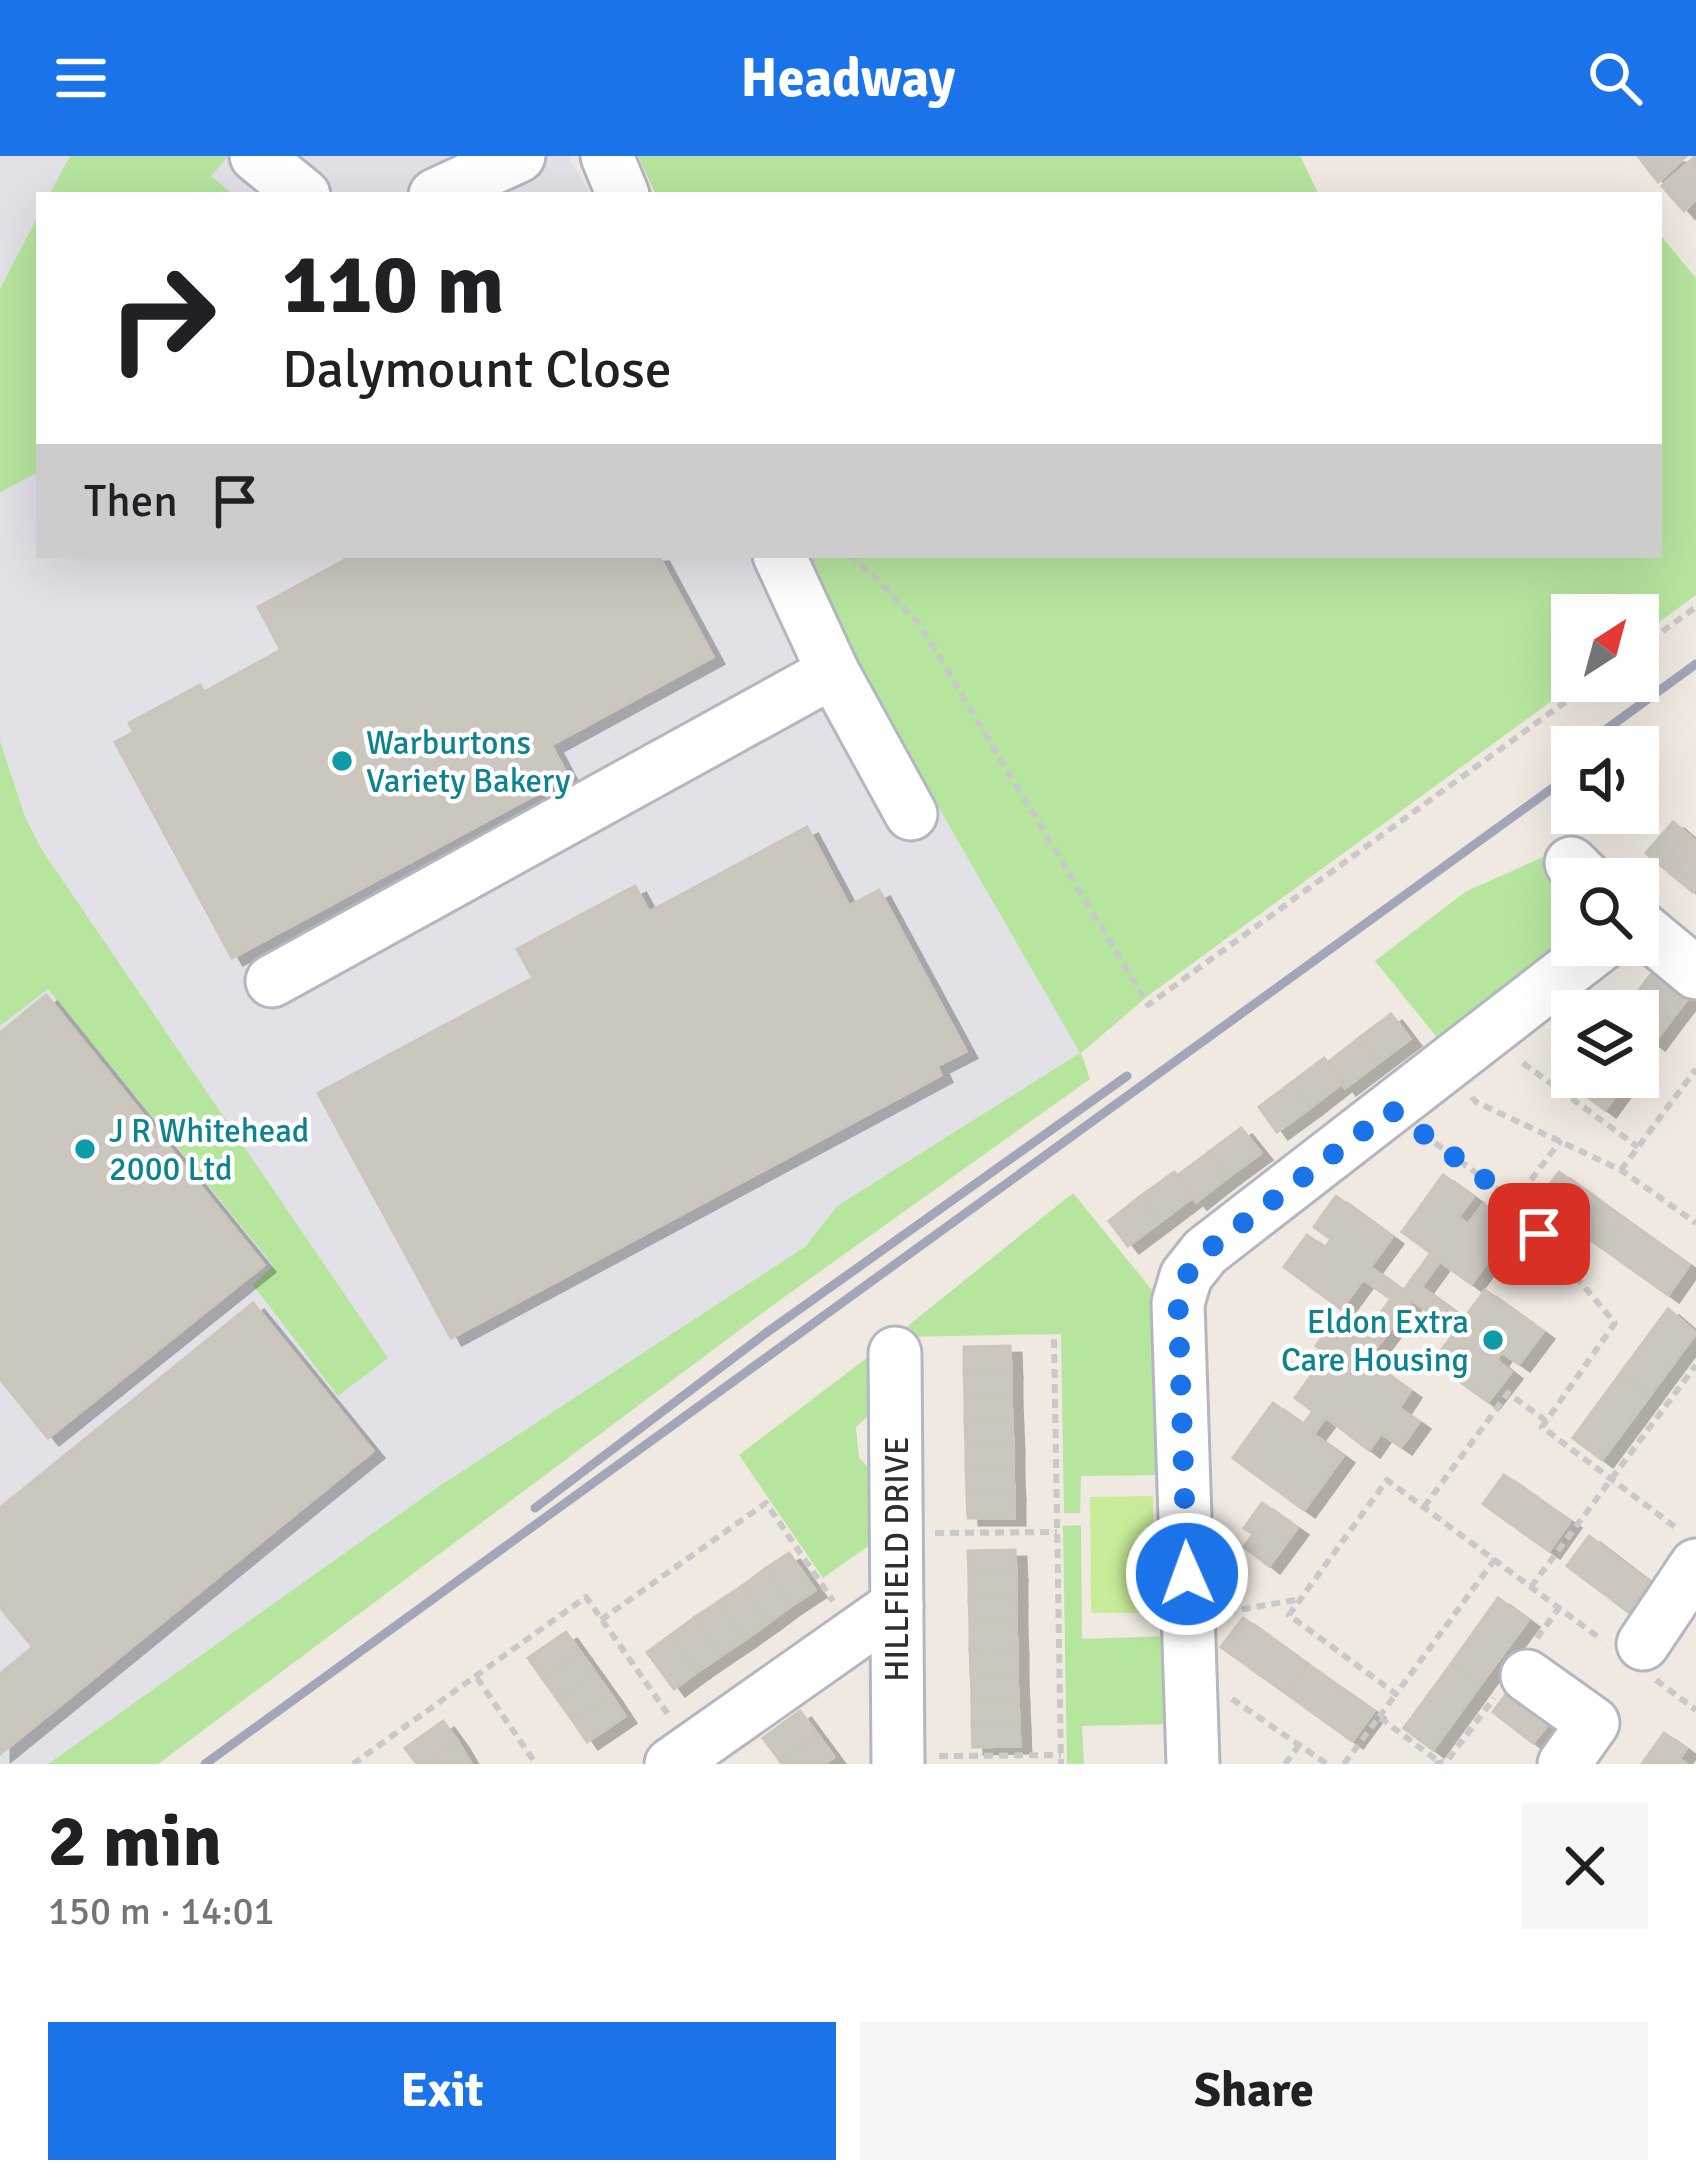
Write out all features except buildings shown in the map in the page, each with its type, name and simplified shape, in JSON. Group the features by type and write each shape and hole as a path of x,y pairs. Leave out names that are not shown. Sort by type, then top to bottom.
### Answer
{"street":[{"path":"256,156 300,192"},
{"path":"441,192 519,156"},
{"path":"607,156 622,192"},
{"path":"780,558 832,672 911,814"},
{"path":"272,981 832,672"},
{"path":"1659,942 1696,973"},
{"path":"1193,1764 1178,1303 1186,1276 1205,1252 1574,966"},
{"name":"HILLFIELD DRIVE","path":"895,1353 896,1533 876,1619 898,1760"},
{"path":"1637,1653 1688,1548"},
{"path":"682,1756 876,1619"},
{"path":"1527,1676 1592,1724 1564,1764"}],"path":[{"path":"852,558 920,625 1148,1005 1565,702"},
{"path":"1659,634 1696,607"},
{"path":"1523,1063 1638,1147"},
{"path":"1448,1065 1477,1102 1621,1170 1696,1223"},
{"path":"1621,1170 1696,1069"},
{"path":"1391,1110 1513,1204 1615,1323 1544,1424"},
{"path":"1513,1204 1561,1140"},
{"path":"898,1760 1061,1759 1054,1339"},
{"path":"1531,1587 1696,1364"},
{"path":"1424,1507 1508,1394 1688,1548"},
{"path":"1396,1694 1289,1615 1388,1480 1531,1587 1637,1653 1696,1710"},
{"path":"601,1620 766,1503 876,1619"},
{"path":"896,1533 1057,1532"},
{"path":"1344,1764 1495,1559"},
{"path":"352,1764 586,1598 682,1756"},
{"path":"1301,1599 1189,1645 1299,1745 1327,1764"},
{"path":"476,1677 536,1764"},
{"path":"1379,1717 1438,1760 1435,1764"},
{"path":"1285,1764 1299,1745"}],"shaded area":[{"path":"0,156 568,156 589,192 36,192 36,558 798,558 1080,1053 837,1206 806,1246 435,1489 48,1764 0,1764"}],"green space":[{"path":"70,156 228,156 211,176 230,192 51,192"},
{"path":"638,156 1300,156 1318,192 655,192"},
{"path":"36,220 36,474 0,492 0,289"},
{"path":"1662,237 1696,278 1696,595 1659,622 1659,594 1551,594 1551,701 1149,995 1081,1053 1090,1079 773,1305 158,1764 48,1764 435,1489 806,1246 837,1206 1080,1053 854,660 805,558 1662,558"},
{"path":"0,741 25,817 42,850 388,1358 338,1396 253,1285 273,1265 48,989 0,1026"},
{"path":"1543,857 1551,864 1551,957 1444,1046 1375,961 1465,892"},
{"path":"1073,1193 1165,1306 1168,1475 1081,1476 1080,1513 1064,1513 1061,1334 894,1337"},
{"path":"880,1348 881,1405 856,1427 859,1458 871,1470 874,1542 823,1578 739,1455"},
{"path":"1153,1496 1155,1613 1091,1613 1090,1497"},
{"path":"1081,1525 1082,1639 1170,1636 1172,1724 1082,1726 1084,1764 1067,1764 1063,1526"}],"railway":[{"path":"1611,726 1696,664"},
{"path":"205,1764 1551,789"},
{"path":"535,1508 766,1333 1127,1076"}],"place":[{"name":"Warburtons Variety Bakery","path":"342,761"},
{"name":"J R Whitehead 2000 Ltd","path":"85,1149"},
{"name":"Eldon Extra Care Housing","path":"1493,1340"}],"route":[{"path":"1187,1574 1178,1303 1186,1276 1205,1252 1391,1110 1506,1195 1539,1234"}]}
